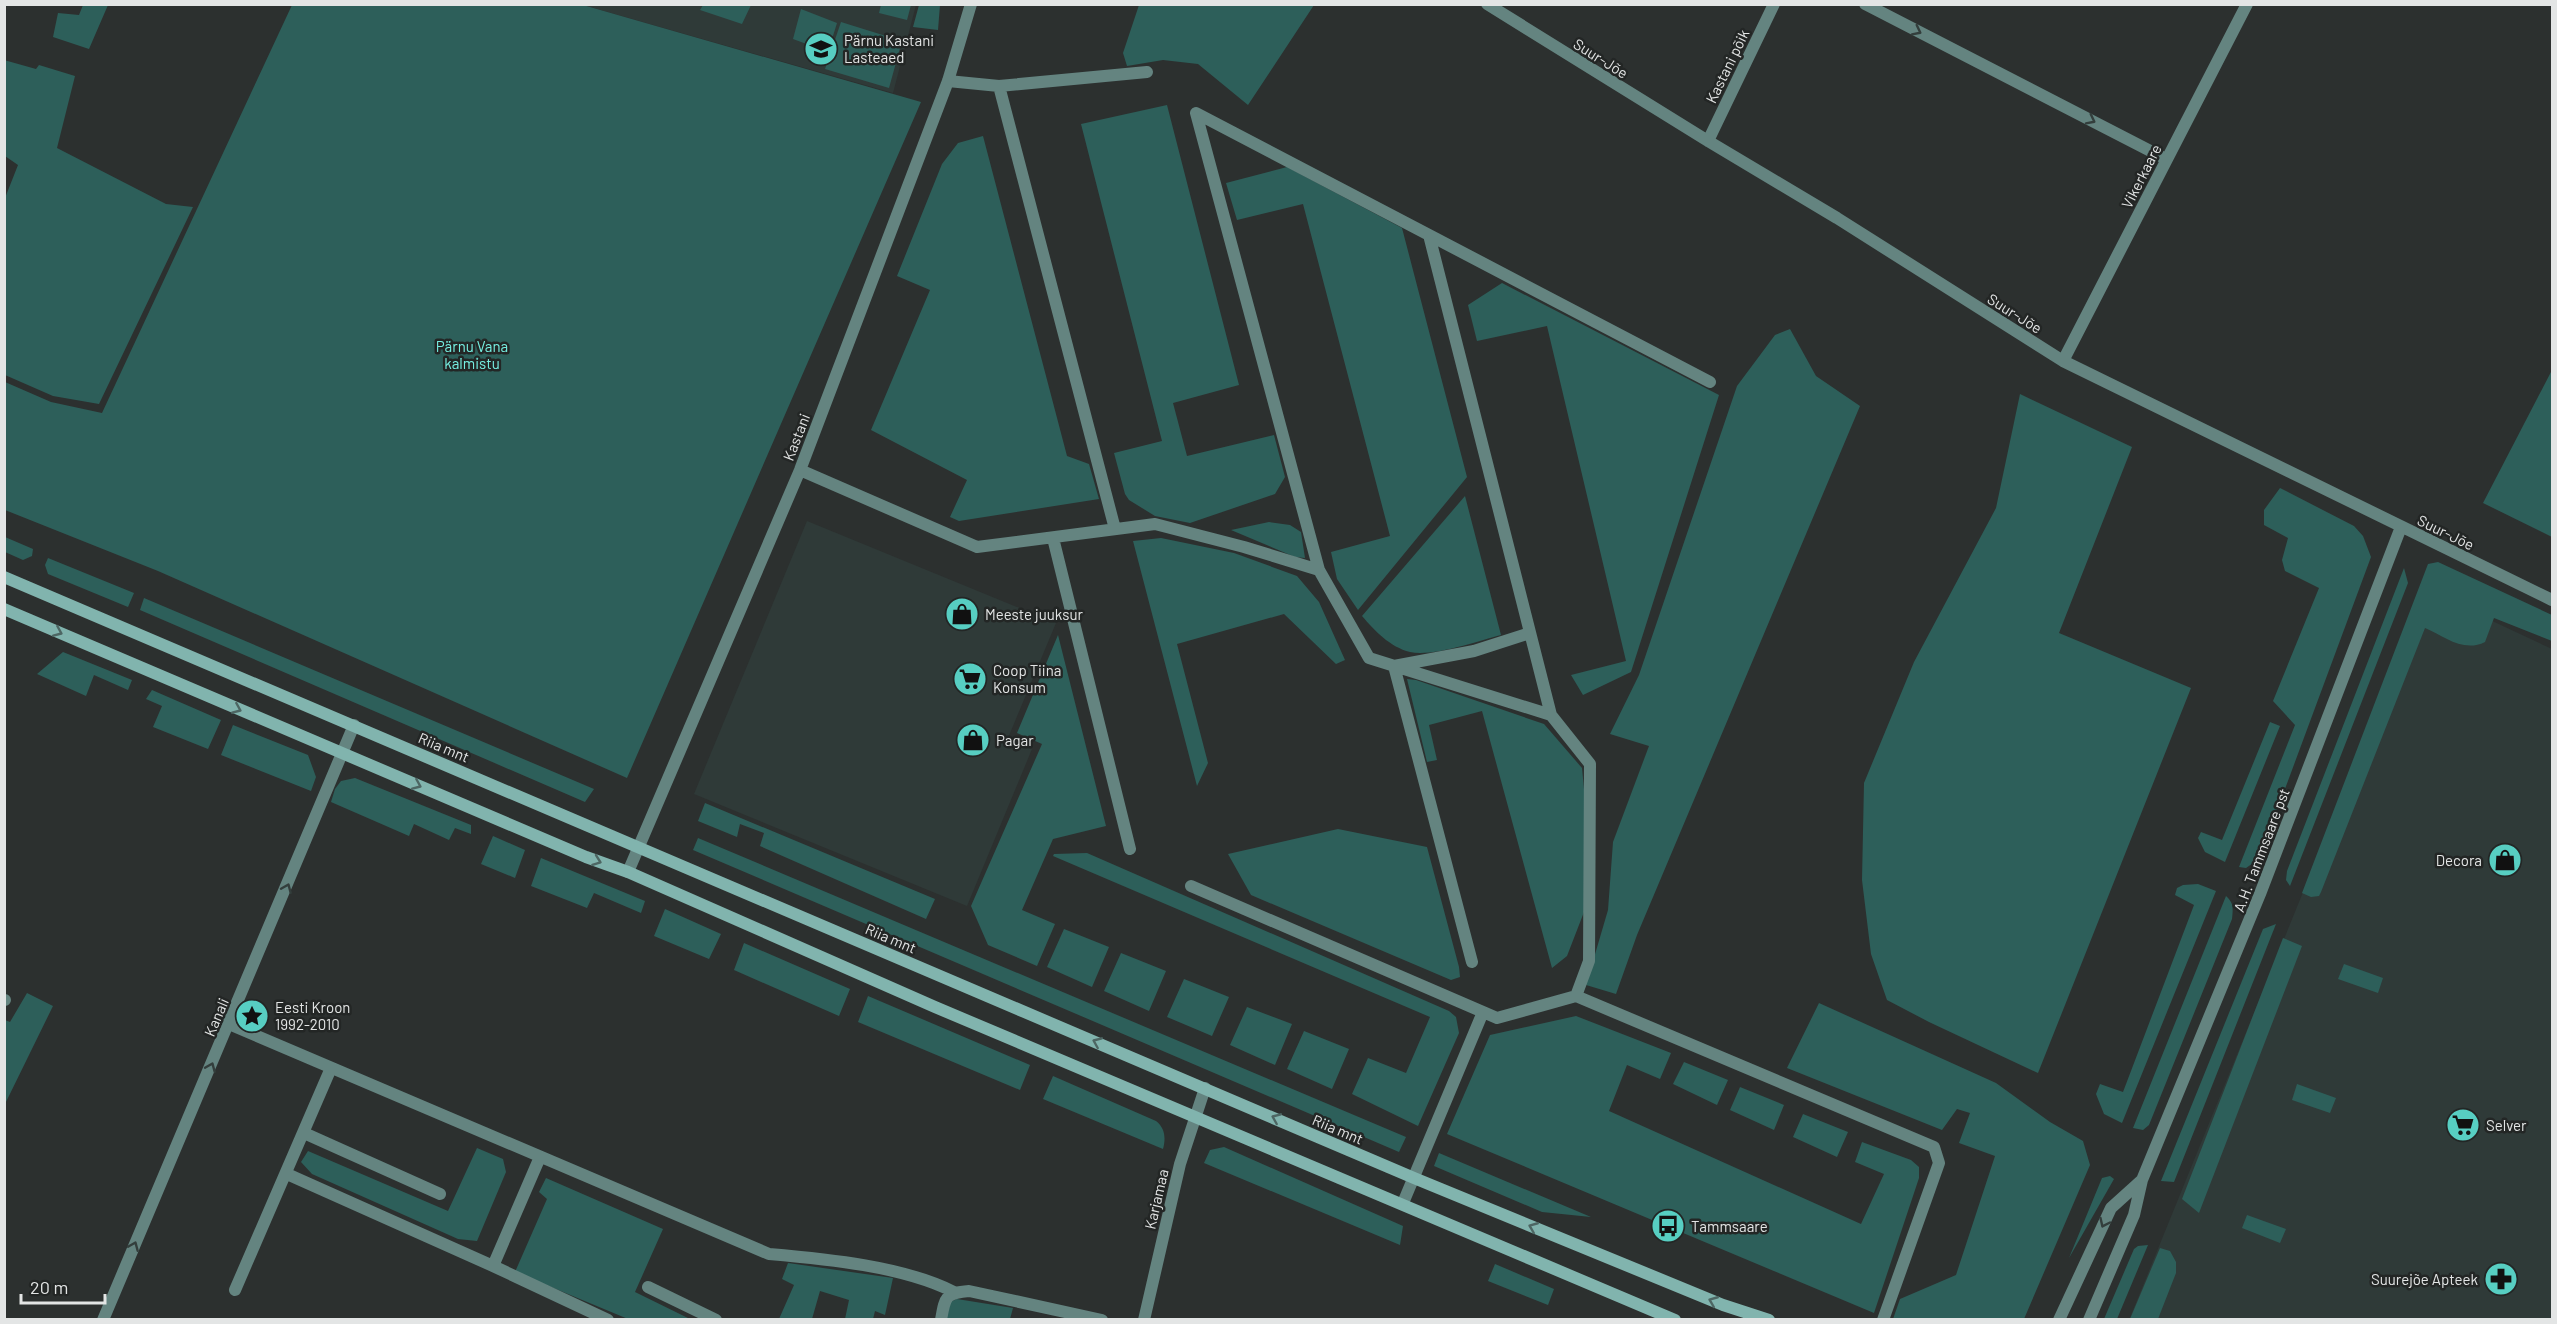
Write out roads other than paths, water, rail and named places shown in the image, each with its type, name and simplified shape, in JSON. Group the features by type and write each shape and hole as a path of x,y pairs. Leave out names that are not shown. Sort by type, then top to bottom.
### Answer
{"main road":[{"name":"Riia mnt","path":"4,577 1414,1178 1723,1305 1769,1320"},
{"path":"4,609 586,857 628,872 946,1011 1675,1320"}],"street":[{"name":"Kastani","path":"628,872 800,470 948,81 971,4"},
{"name":"Suur-Jõe","path":"1487,4 1837,218 2063,361 2553,600"},
{"name":"Kastani põik","path":"1708,141 1774,4"},
{"path":"1865,4 2166,159"},
{"name":"Vikerkaare","path":"2063,361 2247,4"},
{"path":"948,81 999,86 1147,72"},
{"path":"999,86 1115,529"},
{"path":"1551,715 1369,658 1319,570 1196,113 1710,382"},
{"path":"1430,235 1551,715 1590,764 1589,961 1576,996"},
{"path":"800,470 977,546 1155,524 1244,547 1319,570"},
{"name":"A.H. Tammsaare pst","path":"2089,1320 2134,1215 2142,1180 2260,894 2401,527"},
{"path":"1053,538 1130,849"},
{"path":"1394,666 1474,651 1530,633"},
{"path":"1394,666 1472,962"},
{"name":"Kanali","path":"103,1320 354,725"},
{"path":"1191,886 1497,1018 1576,996 1934,1148 1939,1162 1883,1320"},
{"path":"1403,1203 1483,1012"},
{"path":"229,1024 769,1254 813,1258 896,1272 933,1282 954,1292 969,1291 1102,1320"},
{"path":"235,1290 331,1068"},
{"name":"Karjamaa","path":"1144,1320 1180,1164 1205,1088"},
{"path":"304,1133 440,1194"},
{"path":"493,1266 540,1157"},
{"path":"287,1174 608,1320"},
{"name":"A.H. Tammsaare pst","path":"2060,1320 2111,1208 2142,1180"},
{"path":"648,1287 716,1320"},
{"path":"940,1320 945,1299 954,1292"}],"place":[{"name":"Pärnu Kastani Lasteaed","path":"821,49"},
{"name":"Meeste juuksur","path":"962,614"},
{"name":"Coop Tiina Konsum","path":"970,679"},
{"name":"Pagar","path":"973,740"},
{"name":"Decora","path":"2505,860"},
{"name":"Eesti Kroon 1992-2010","path":"252,1016"},
{"name":"Selver","path":"2463,1125"},
{"name":"Tammsaare","path":"1668,1226"},
{"name":"Suurejõe Apteek","path":"2501,1279"}],"park label":[{"name":"Pärnu Vana kalmistu","path":"472,354"}]}
